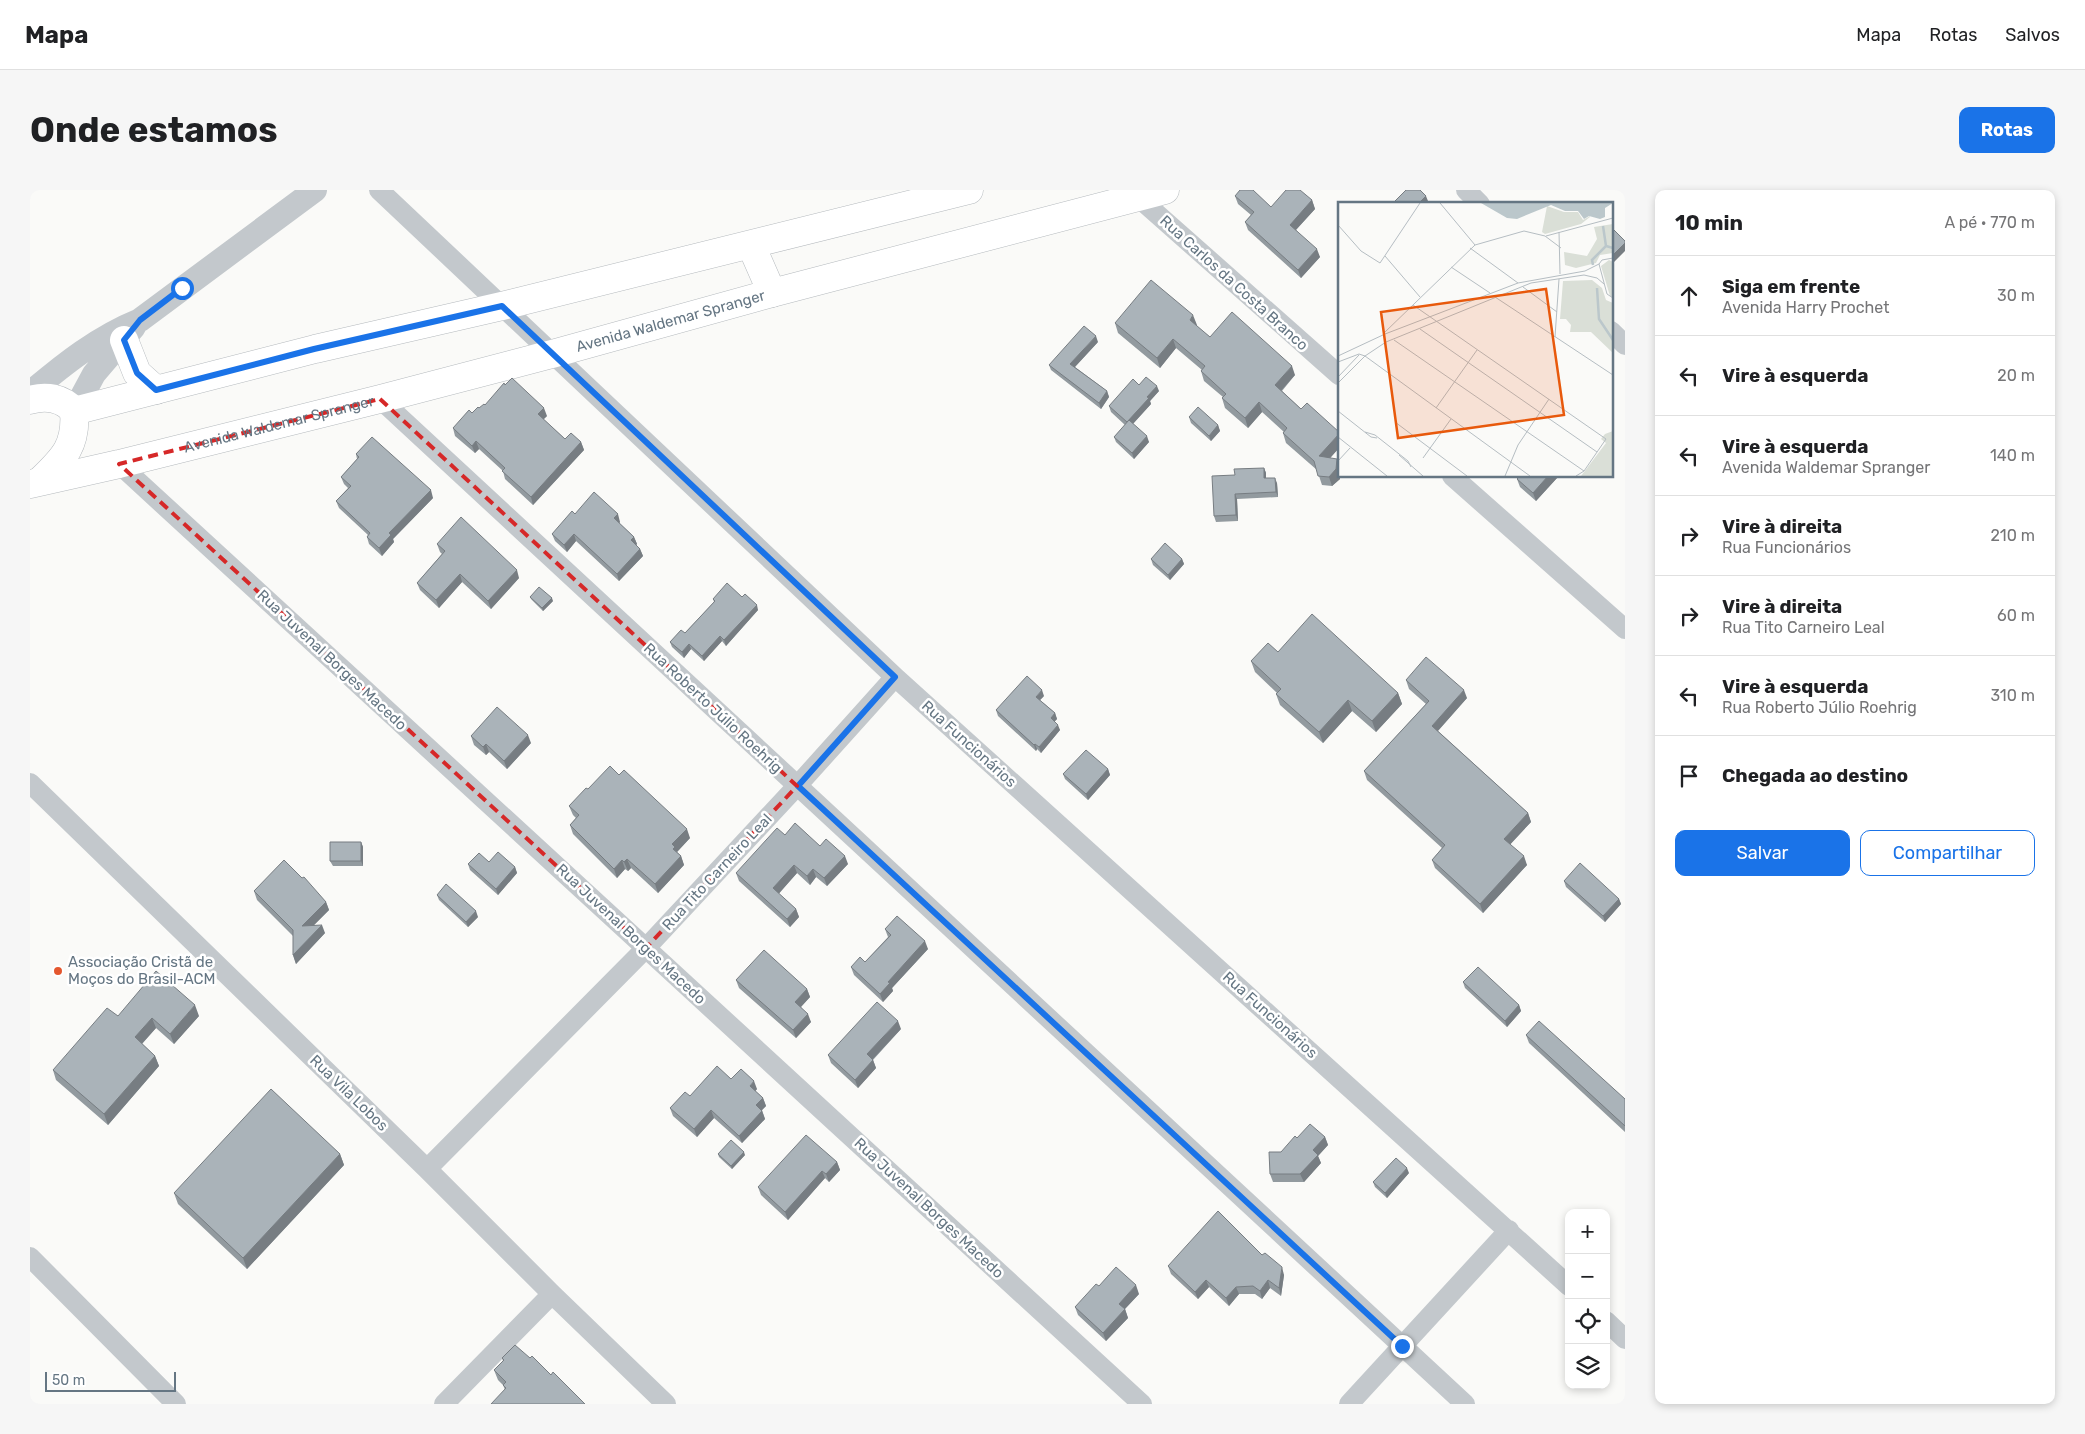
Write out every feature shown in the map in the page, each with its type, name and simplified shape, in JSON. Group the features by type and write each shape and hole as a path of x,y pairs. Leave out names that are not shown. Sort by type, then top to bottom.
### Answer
{"main road":[{"path":"74,411 322,347 502,306 969,190"},
{"name":"Avenida Waldemar Spranger","path":"36,482 119,464 380,399 552,354 1134,193 1165,190"},
{"path":"751,245 772,293"},
{"path":"132,330 137,373 156,390"},
{"path":"30,400 41,396 53,398 67,402 74,411 75,426 72,441 63,459 36,482"}],"street":[{"path":"74,411 94,374 132,330 315,190"},
{"name":"Rua Funcionários","path":"379,190 895,677 1565,1282"},
{"path":"1466,190 1478,202"},
{"name":"Rua Carlos da Costa Branco","path":"1134,193 1338,374"},
{"path":"30,393 73,357 118,329 132,330"},
{"path":"1612,332 1625,345"},
{"name":"Rua Roberto Júlio Roehrig","path":"380,399 1465,1404"},
{"name":"Rua Juvenal Borges Macedo","path":"119,464 1142,1404"},
{"path":"1454,478 1625,629"},
{"name":"Rua Tito Carneiro Leal","path":"427,1169 646,948 798,786 895,677"},
{"name":"Rua Vila Lobos","path":"30,783 666,1404"},
{"path":"1349,1404 1509,1230"},
{"path":"30,1257 176,1404"},
{"path":"444,1404 552,1294"},
{"path":"1610,1325 1625,1339"}],"highlighted area":[{"path":"380,399 797,786 646,948 119,464"}],"building":[{"path":"1240,190 1253,190 1271,207 1286,190 1300,190 1312,200 1290,225 1317,249 1298,270 1245,222 1254,212 1235,196"},
{"path":"1406,190 1420,190 1426,196 1420,202 1394,202"},
{"path":"1612,228 1625,241 1612,256"},
{"path":"1151,280 1193,315 1190,320 1210,337 1232,312 1292,366 1275,385 1301,409 1307,403 1338,431 1338,435 1319,456 1337,459 1336,469 1329,477 1318,476 1314,461 1283,433 1287,428 1259,402 1245,418 1222,398 1226,394 1201,371 1205,366 1173,339 1157,358 1115,323"},
{"path":"1084,326 1096,336 1070,364 1107,391 1099,403 1049,365"},
{"path":"1146,377 1157,386 1147,397 1149,398 1127,422 1109,406 1133,379 1139,385"},
{"path":"512,378 544,408 538,414 565,439 571,433 581,442 531,497 502,471 505,468 476,441 472,446 453,428 469,410 472,413 478,407 485,405 504,383 505,385"},
{"path":"1198,407 1218,425 1209,436 1189,417"},
{"path":"1129,420 1147,436 1132,453 1114,437"},
{"path":"372,437 431,490 389,533 391,535 379,548 367,537 370,533 336,501 351,486 341,477 359,457 356,454"},
{"path":"1264,468 1264,478 1275,478 1276,492 1235,494 1236,515 1214,516 1212,476 1235,475 1234,469"},
{"path":"1518,478 1546,478 1533,493"},
{"path":"594,492 618,514 614,518 634,537 631,540 640,549 617,574 574,534 564,545 552,534 572,511 575,514"},
{"path":"461,517 517,570 488,601 460,574 436,600 417,583 445,551 437,544"},
{"path":"1165,543 1182,559 1168,575 1151,559"},
{"path":"727,583 742,597 745,594 757,605 724,640 720,636 702,656 689,644 682,652 670,642 681,630 685,633 715,601 713,599"},
{"path":"539,587 552,598 542,608 530,597"},
{"path":"1312,614 1398,693 1372,721 1348,700 1319,732 1276,694 1281,689 1251,661 1268,643 1278,652"},
{"path":"1426,657 1464,690 1432,726 1528,813 1504,839 1524,856 1480,904 1432,860 1445,845 1364,771 1429,701 1406,680"},
{"path":"1027,676 1042,690 1036,697 1055,713 1051,718 1058,725 1039,747 1034,745 996,710"},
{"path":"497,707 528,735 504,761 486,744 483,747 471,736"},
{"path":"1086,750 1108,769 1086,794 1063,774"},
{"path":"610,766 619,775 624,770 687,829 672,844 675,847 673,849 681,856 655,884 627,859 624,862 622,860 614,869 570,825 579,815 569,806"},
{"path":"795,823 820,846 826,839 845,856 824,878 813,869 807,876 794,865 773,888 796,909 787,919 736,873 777,828 785,835"},
{"path":"330,842 361,842 361,861 330,861"},
{"path":"498,852 515,867 496,889 468,864 479,853 489,862"},
{"path":"284,860 302,878 304,877 326,902 302,926 322,925 293,955 293,930 254,891"},
{"path":"1580,863 1619,899 1603,916 1564,881"},
{"path":"446,884 476,911 466,922 437,895"},
{"path":"897,916 925,941 888,982 890,983 880,994 851,967 860,957 865,962 891,935 885,929"},
{"path":"764,950 807,989 795,1002 808,1014 793,1030 736,980"},
{"path":"1478,967 1519,1005 1505,1021 1463,982"},
{"path":"156,971 195,1005 170,1034 152,1018 135,1037 155,1056 104,1114 53,1070 107,1008 118,1016"},
{"path":"877,1002 898,1021 867,1054 873,1060 855,1080 828,1055"},
{"path":"1539,1021 1625,1099 1625,1126 1526,1035"},
{"path":"717,1066 731,1079 741,1069 754,1081 750,1086 763,1098 756,1105 762,1111 739,1136 711,1110 694,1129 670,1108 685,1092 690,1096"},
{"path":"271,1089 340,1154 243,1258 174,1193"},
{"path":"1310,1124 1325,1137 1313,1150 1318,1155 1300,1174 1270,1174 1269,1152 1281,1152 1295,1136 1297,1138"},
{"path":"806,1135 837,1162 826,1174 822,1171 785,1212 758,1187"},
{"path":"731,1140 744,1152 731,1166 718,1154"},
{"path":"1396,1158 1407,1168 1385,1193 1373,1182"},
{"path":"1218,1211 1262,1255 1265,1253 1282,1267 1279,1288 1268,1280 1260,1291 1253,1286 1236,1287 1226,1298 1206,1280 1195,1292 1168,1266"},
{"path":"1116,1267 1136,1285 1119,1304 1125,1309 1103,1333 1075,1307 1096,1284 1099,1286"},
{"path":"515,1345 530,1358 532,1356 551,1375 553,1372 585,1404 491,1404 506,1388 503,1385 506,1382 494,1370 504,1360 502,1358"}],"place":[{"name":"Associação Cristã de Moços do Brasil-ACM","path":"58,971"}],"route":[{"path":"182,288 140,320 124,340 137,373 156,390 314,349 502,306 895,677 798,786 1402,1346"}]}
